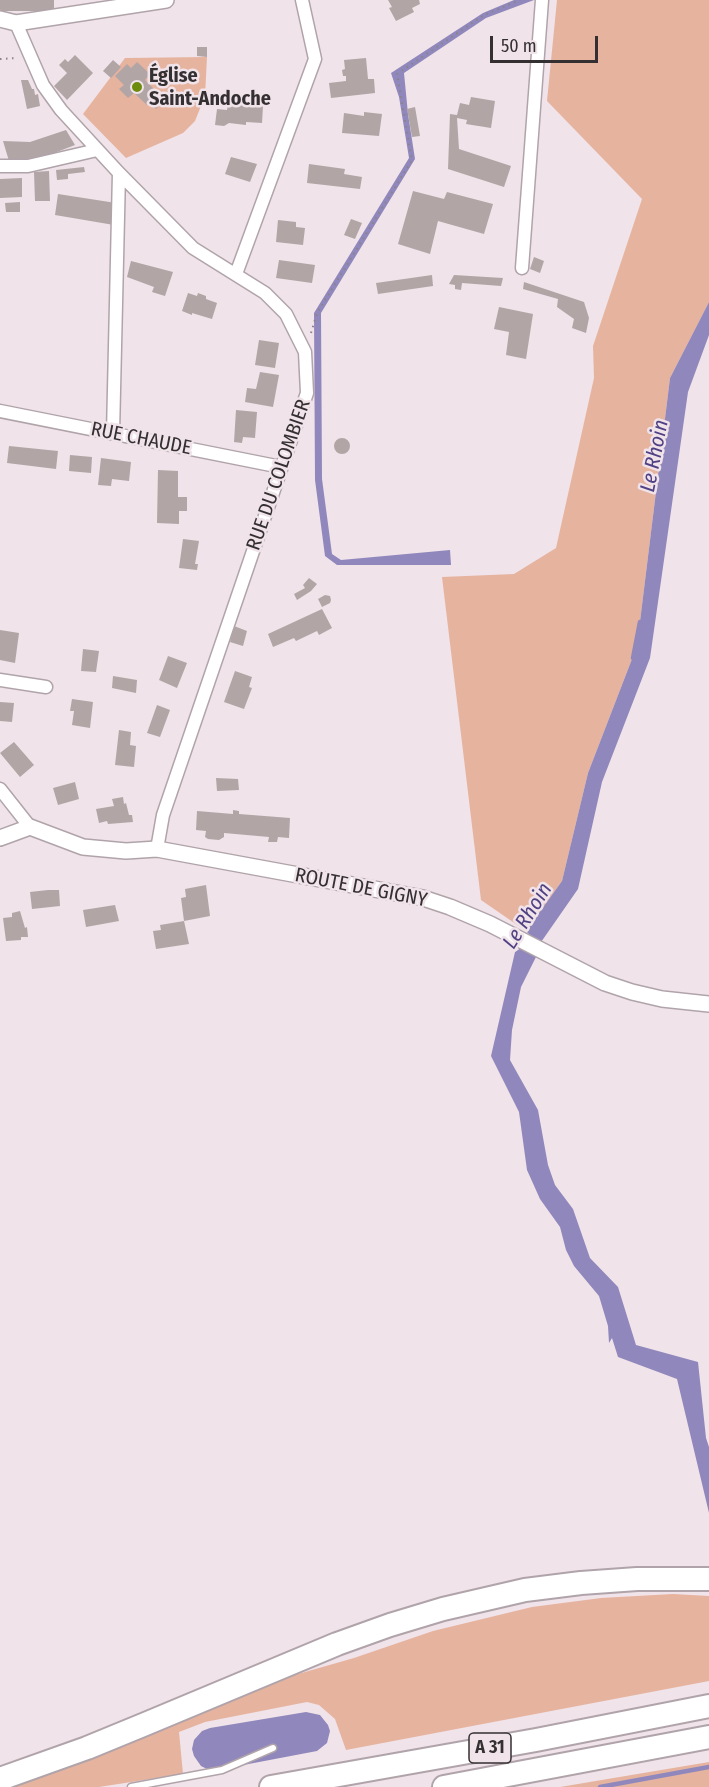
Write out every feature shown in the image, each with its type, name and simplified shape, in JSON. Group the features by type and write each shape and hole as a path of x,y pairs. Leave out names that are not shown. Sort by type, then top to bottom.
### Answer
{"highway":[{"path":"0,1779 96,1744 337,1644 443,1608 525,1590 581,1583 637,1579 709,1579"},
{"name":"A 31","path":"271,1787 481,1750 709,1706"},
{"name":"A 31","path":"444,1787 484,1783 709,1737"}],"street":[{"path":"0,19 16,23 166,0"},
{"path":"236,274 315,59 302,0"},
{"path":"522,268 542,0"},
{"name":"RUE DU COLOMBIER","path":"16,23 43,85 97,150 193,248 265,293 286,314 305,352 308,393 281,466 163,815 157,849"},
{"path":"0,166 28,166 97,150"},
{"path":"113,433 119,173"},
{"name":"RUE CHAUDE","path":"0,411 281,466"},
{"path":"0,680 46,687"},
{"path":"0,789 30,827 0,838"},
{"name":"ROUTE DE GIGNY","path":"30,827 83,847 126,851 157,849 423,898 470,915 596,979 662,999 709,1004"}],"lane":[{"path":"131,1787 222,1770 273,1748"}],"path":[{"path":"305,352 317,313 412,160 397,74 484,15 520,0"},
{"path":"0,59 15,59 29,54"}],"shaded area":[{"path":"514,0 534,0 486,18 404,73 415,159 321,313 322,479 332,554 341,560 450,550 451,565 337,565 325,556 315,480 314,313 409,158 399,97 391,73 483,13"},
{"path":"557,0 709,0 709,302 670,378 637,646 588,773 562,881 526,931 481,900 442,577 514,574 556,548 594,378 593,346 642,199 547,101"},
{"path":"207,57 205,96 195,121 183,133 126,158 83,114 125,58"},
{"path":"709,302 709,335 688,392 650,658 602,782 578,889 539,945 526,931 562,881 588,773 637,646 670,378"},
{"path":"521,948 536,957 521,987 512,1030 510,1060 538,1110 548,1165 555,1185 573,1209 590,1258 618,1287 636,1345 698,1362 706,1438 709,1447 709,1513 677,1379 618,1357 612,1338 609,1343 608,1326 599,1296 574,1266 566,1250 560,1227 540,1199 527,1170 519,1112 491,1056 515,952"},
{"path":"673,1594 709,1596 709,1681 346,1750 335,1719 319,1705 307,1702 205,1722 179,1732 183,1774 99,1787 8,1787 84,1760 291,1676 354,1658 433,1631 532,1607 601,1598"},
{"path":"306,1712 320,1715 330,1731 327,1743 317,1751 238,1766 235,1761 215,1769 201,1766 194,1756 192,1749 194,1740 202,1731"},
{"path":"709,1762 709,1787 560,1787"}],"building":[{"path":"0,0 54,0 54,11 2,11"},
{"path":"388,0 419,0 420,4 412,8 414,12 396,21 389,8 392,7"},
{"path":"197,47 207,47 207,57 197,56"},
{"path":"75,55 93,73 67,100 54,86 67,73 59,65 65,59 68,62"},
{"path":"366,58 368,79 374,79 375,93 331,98 329,83 346,81 342,70 345,69 344,60"},
{"path":"113,60 121,67 111,78 103,71"},
{"name":"Église Saint-Andoche","path":"137,62 150,74 145,80 163,101 156,109 150,103 147,105 134,93 128,98 119,89 124,85 115,76 127,64 131,68"},
{"path":"21,80 28,80 35,95 38,94 40,106 27,109"},
{"path":"471,97 495,101 491,128 466,124 467,120 457,118 459,149 511,166 504,187 448,169 450,114 457,115 460,103 469,105"},
{"path":"228,103 263,106 262,123 215,125 217,109 227,110"},
{"path":"415,107 420,136 412,137 407,109"},
{"path":"364,112 382,114 379,136 342,133 344,113 364,116"},
{"path":"66,130 75,145 36,160 9,161 3,141 30,142"},
{"path":"231,157 257,164 250,182 225,174"},
{"path":"309,164 345,169 344,174 362,177 360,189 307,183"},
{"path":"84,167 85,172 68,174 68,179 57,180 56,170"},
{"path":"49,171 50,201 35,201 34,172"},
{"path":"22,178 22,197 0,198 0,179"},
{"path":"413,191 444,199 447,192 493,204 484,234 438,221 430,254 398,244"},
{"path":"58,194 116,203 114,225 55,215"},
{"path":"20,202 20,212 6,212 5,203"},
{"path":"351,219 362,223 355,239 344,235"},
{"path":"278,220 296,222 296,227 305,228 303,245 276,242"},
{"path":"534,257 544,261 540,273 530,269"},
{"path":"279,260 315,265 312,283 276,278"},
{"path":"131,261 173,272 165,296 152,292 154,287 127,277"},
{"path":"432,275 433,286 378,294 376,283"},
{"path":"454,275 503,278 501,286 462,283 461,290 449,284"},
{"path":"524,282 584,302 589,318 586,333 572,328 574,319 557,307 558,299 523,289"},
{"path":"188,293 197,296 198,293 217,303 212,319 182,311"},
{"path":"499,307 533,314 526,359 506,355 509,332 494,329"},
{"path":"259,340 279,343 275,368 255,365"},
{"path":"260,372 279,375 273,407 245,402 247,388 256,389"},
{"path":"236,410 257,412 255,438 243,437 242,443 234,442"},
{"path":"342,438 348,440 350,446 348,452 342,454 336,452 334,446 336,440"},
{"path":"9,446 58,451 56,469 7,463"},
{"path":"70,455 92,457 91,473 69,471"},
{"path":"101,458 131,462 129,481 112,479 111,486 98,485"},
{"path":"158,470 178,471 178,497 187,497 187,511 179,511 179,524 157,523"},
{"path":"183,539 199,541 195,564 198,564 197,570 179,568"},
{"path":"309,578 317,584 297,600 294,594 305,588 303,585"},
{"path":"325,595 330,596 331,600 322,607 318,599"},
{"path":"322,609 332,628 319,635 317,631 296,641 294,638 273,647 268,634"},
{"path":"234,626 247,631 243,646 230,642"},
{"path":"0,630 19,633 15,663 0,660"},
{"path":"83,649 99,651 96,672 81,671"},
{"path":"168,656 187,663 177,688 159,680"},
{"path":"235,671 252,677 249,687 252,688 244,709 224,702"},
{"path":"113,676 137,680 136,693 112,688"},
{"path":"72,699 93,702 90,728 72,725 74,711 70,711"},
{"path":"0,702 14,703 12,722 0,721"},
{"path":"157,705 170,710 160,737 147,733"},
{"path":"119,730 131,732 130,745 136,746 134,767 115,765"},
{"path":"14,742 34,765 20,777 0,753"},
{"path":"216,778 238,779 239,790 217,791"},
{"path":"75,782 79,799 58,805 53,788"},
{"path":"123,797 133,822 99,823 96,809 114,806 112,799"},
{"path":"233,810 239,811 239,814 290,818 289,838 278,837 277,842 268,842 269,837 224,833 224,837 219,840 208,839 205,837 206,831 196,830 197,811 233,814"},
{"path":"206,885 210,916 184,921 181,898 186,897 185,889"},
{"path":"59,890 60,906 32,909 30,892"},
{"path":"115,905 119,921 86,927 83,910"},
{"path":"20,911 25,928 27,927 28,937 6,941 3,918 12,917 12,913"},
{"path":"184,921 189,944 156,949 153,931 161,930 160,925"}],"waterway":[{"name":"Le Rhoin","path":"633,658 640,622"},
{"path":"600,1787 709,1767"}],"place":[{"name":"Église Saint-Andoche","path":"137,87"}]}
